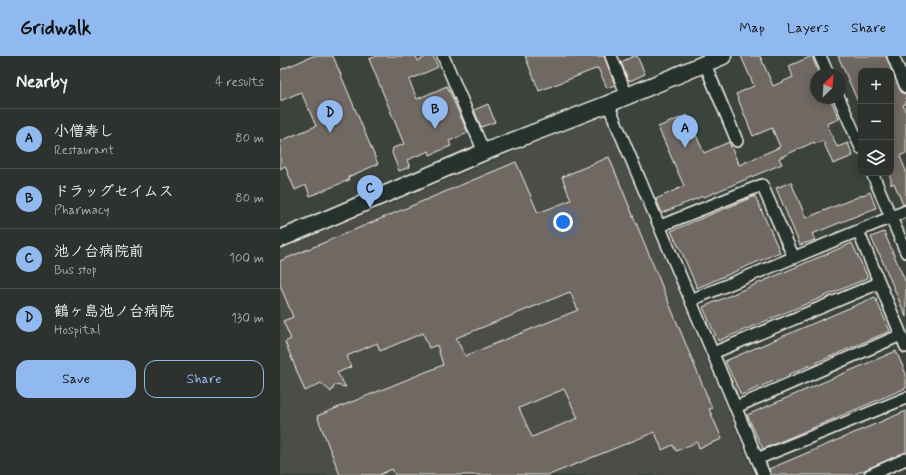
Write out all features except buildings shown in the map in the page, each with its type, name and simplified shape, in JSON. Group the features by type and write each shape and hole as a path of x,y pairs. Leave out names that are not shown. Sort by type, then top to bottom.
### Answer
{"street":[{"path":"443,56 484,152"},
{"path":"611,56 627,96"},
{"path":"280,239 484,152 608,104 723,56"},
{"path":"820,56 825,68"},
{"path":"893,56 906,87"},
{"path":"705,64 737,141"},
{"path":"608,104 764,475"},
{"path":"842,104 858,141"},
{"path":"873,176 906,252"},
{"path":"660,226 762,185 794,258"},
{"path":"691,300 906,211"},
{"path":"858,231 906,347"},
{"path":"713,353 879,283"},
{"path":"736,407 901,335"},
{"path":"757,459 906,398"},
{"path":"870,475 906,459"}],"shaded area":[{"path":"605,114 754,475 280,475 280,250"}],"place":[{"name":"ドラッグセイムス","path":"435,129"},
{"name":"鶴ヶ島池ノ台病院","path":"330,133"},
{"name":"小僧寿し","path":"685,148"},
{"name":"池ノ台病院前","path":"370,208"}]}
